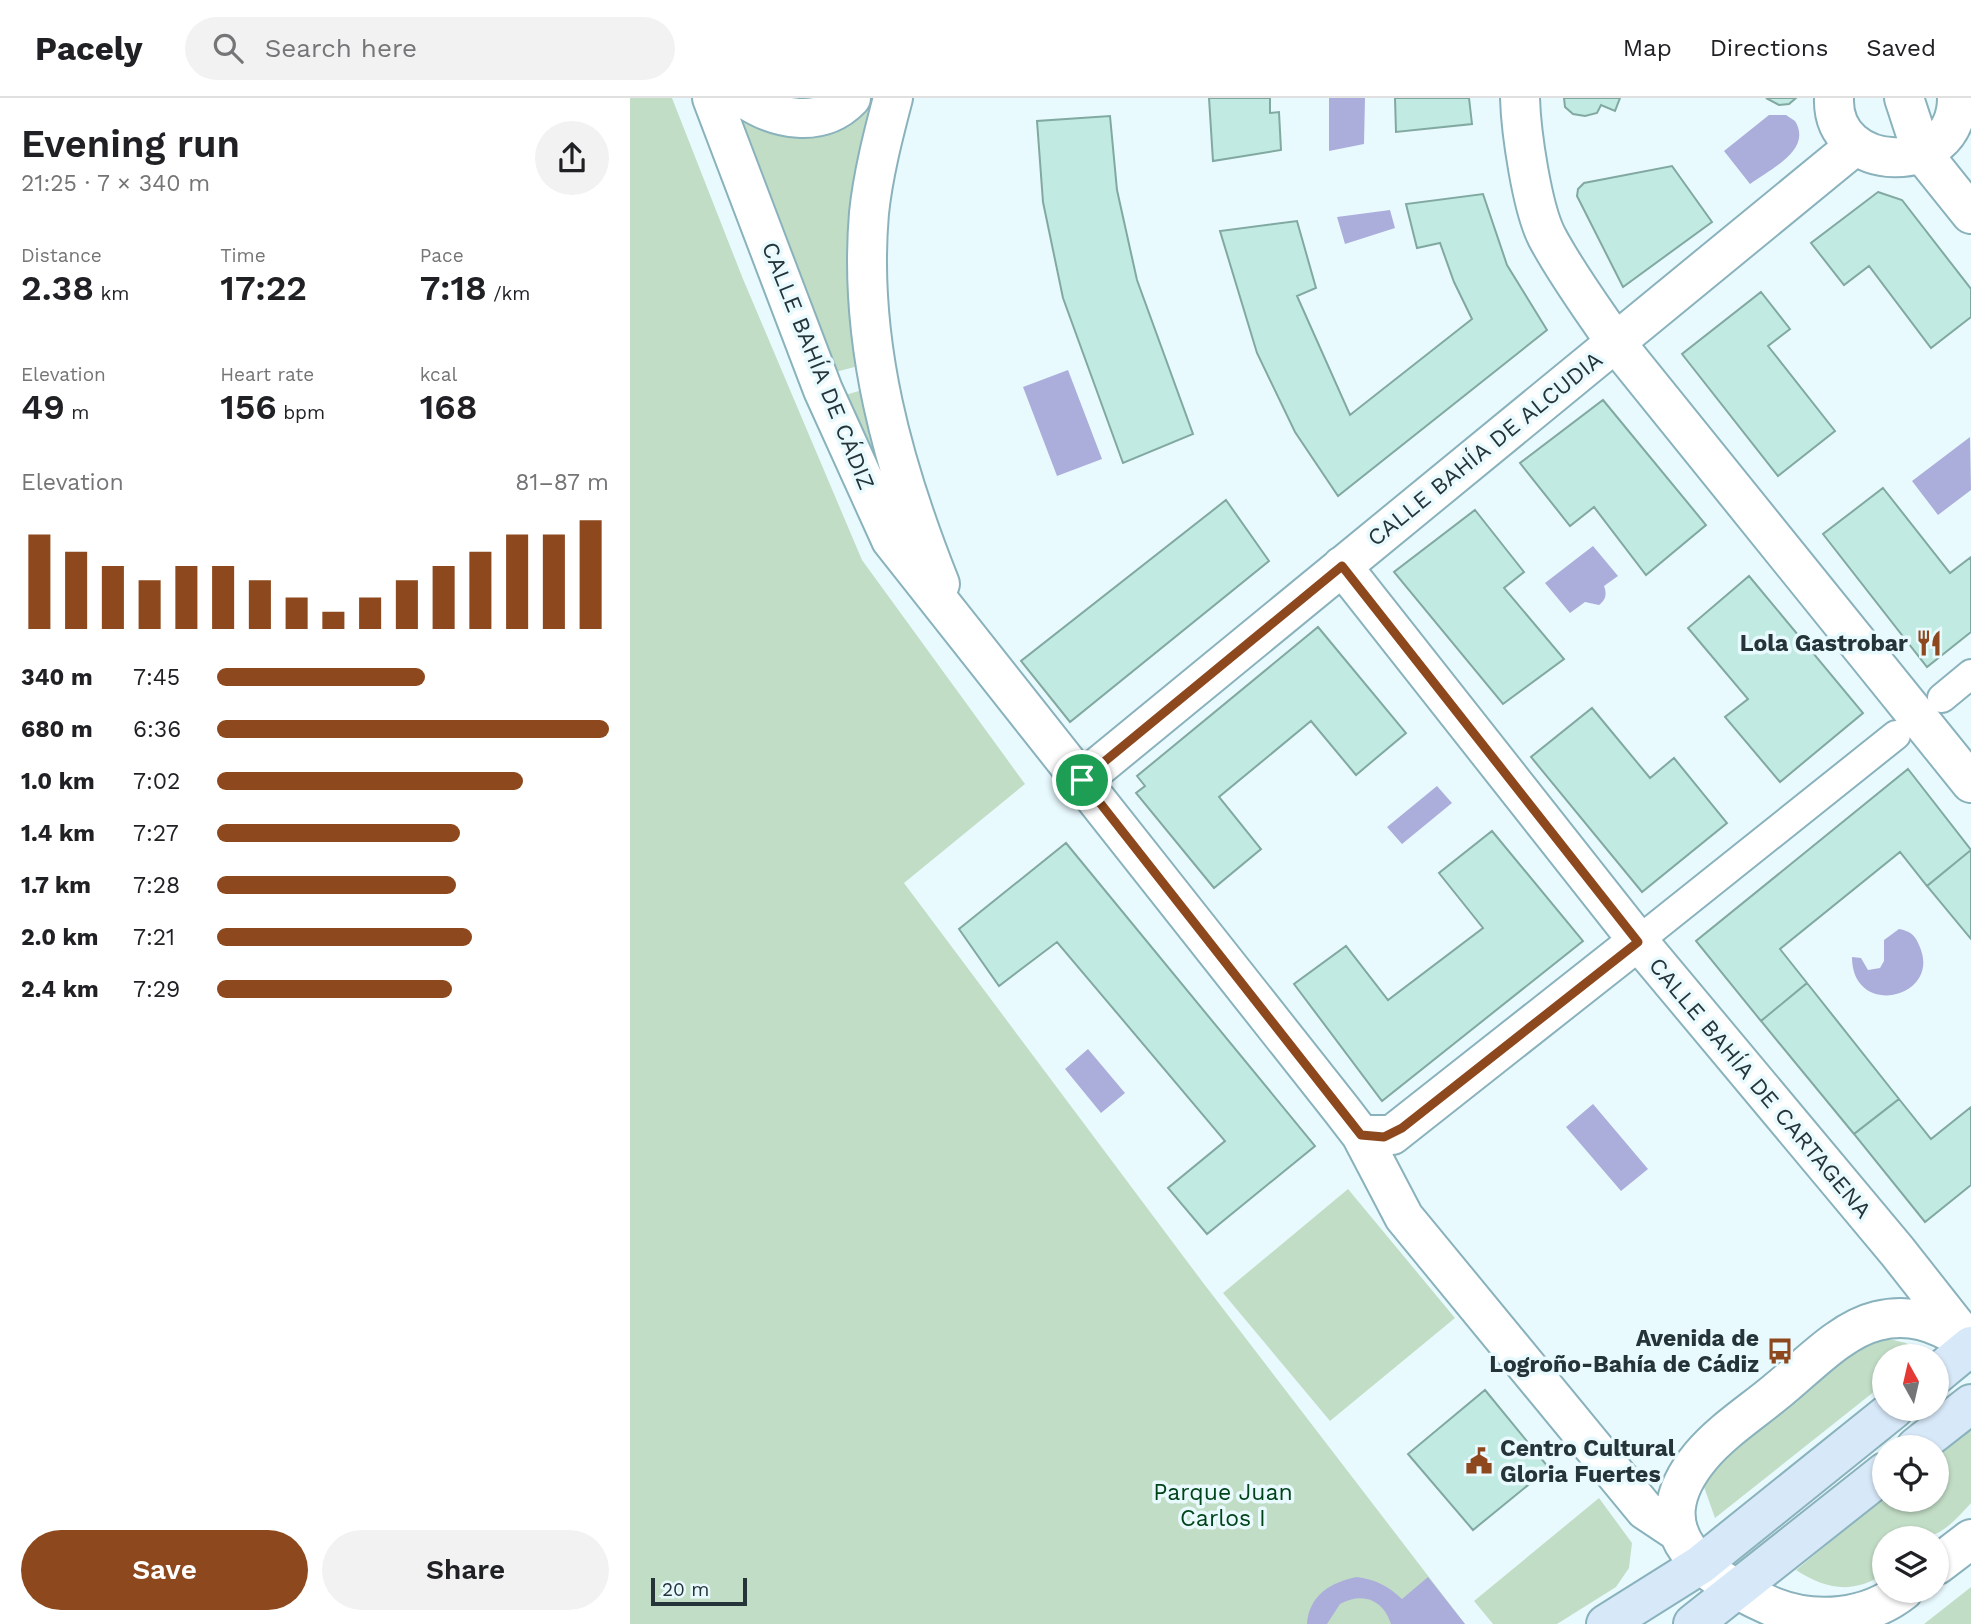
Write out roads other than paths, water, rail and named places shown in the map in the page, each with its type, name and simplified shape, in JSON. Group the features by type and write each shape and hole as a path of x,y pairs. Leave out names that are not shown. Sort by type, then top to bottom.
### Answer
{"main road":[{"path":"1950,1363 1971,1345"},
{"path":"1931,1435 1971,1404"},
{"path":"1606,1624 1700,1565 1879,1421"},
{"path":"1693,1624 1872,1482"}],"street":[{"name":"CALLE BAHÍA DE CÁDIZ","path":"712,98 823,390 891,540 1361,1135 1404,1217 1645,1510 1675,1530"},
{"path":"744,98 768,113 794,119 821,116 851,98"},
{"name":"CALLE BAHÍA DE CÁDIZ","path":"893,98 869,213 868,303 888,433 911,511 953,618"},
{"path":"1520,98 1526,160 1545,235 1615,342 1971,783"},
{"path":"1834,98 1839,123 1856,145 1887,158 1922,153 1939,141 1950,128 1957,98"},
{"path":"1904,98 1922,153 1971,214"},
{"name":"CALLE BAHÍA DE ALCUDIA","path":"1082,780 1856,145"},
{"name":"CALLE BAHÍA DE CARTAGENA","path":"1342,566 1638,942 1897,1251 1971,1345"},
{"path":"1942,698 1971,674"},
{"path":"1361,1135 1392,1135 1896,735"},
{"path":"1886,1606 1838,1618 1789,1614 1736,1591 1700,1565 1675,1530 1676,1510 1685,1483 1699,1458 1719,1438 1843,1338 1876,1321 1911,1318 1936,1323 1971,1345"},
{"path":"1949,1556 1971,1539"}],"water":[{"path":"1329,98 1365,98 1364,144 1329,151"},
{"path":"1769,115 1786,115 1795,121 1799,131 1798,141 1787,158 1750,184 1724,151"},
{"path":"1390,210 1395,228 1345,244 1337,217"},
{"path":"1068,370 1102,459 1057,476 1023,387"},
{"path":"1970,437 1971,490 1938,515 1912,481"},
{"path":"1593,546 1618,576 1604,586 1605,597 1599,605 1585,602 1570,613 1545,583"},
{"path":"1437,786 1452,803 1402,844 1387,827"},
{"path":"1899,929 1912,934 1919,945 1923,963 1919,978 1909,989 1895,995 1880,995 1866,989 1856,977 1852,957 1861,958 1868,970 1880,968 1884,961 1884,940"},
{"path":"1088,1049 1125,1093 1101,1113 1065,1069"},
{"path":"1593,1104 1648,1169 1621,1191 1566,1127"},
{"path":"1357,1577 1381,1584 1402,1599 1428,1577 1465,1624 1391,1624 1383,1609 1364,1598 1340,1604 1327,1624 1307,1624 1312,1605 1323,1591 1338,1582"}],"place":[{"name":"Lola Gastrobar","path":"1929,643"},
{"name":"Avenida de Logroño-Bahía de Cádiz","path":"1780,1351"},
{"name":"Centro Cultural Gloria Fuertes","path":"1479,1461"}],"park label":[{"name":"Parque Juan Carlos I","path":"1223,1505"}]}
